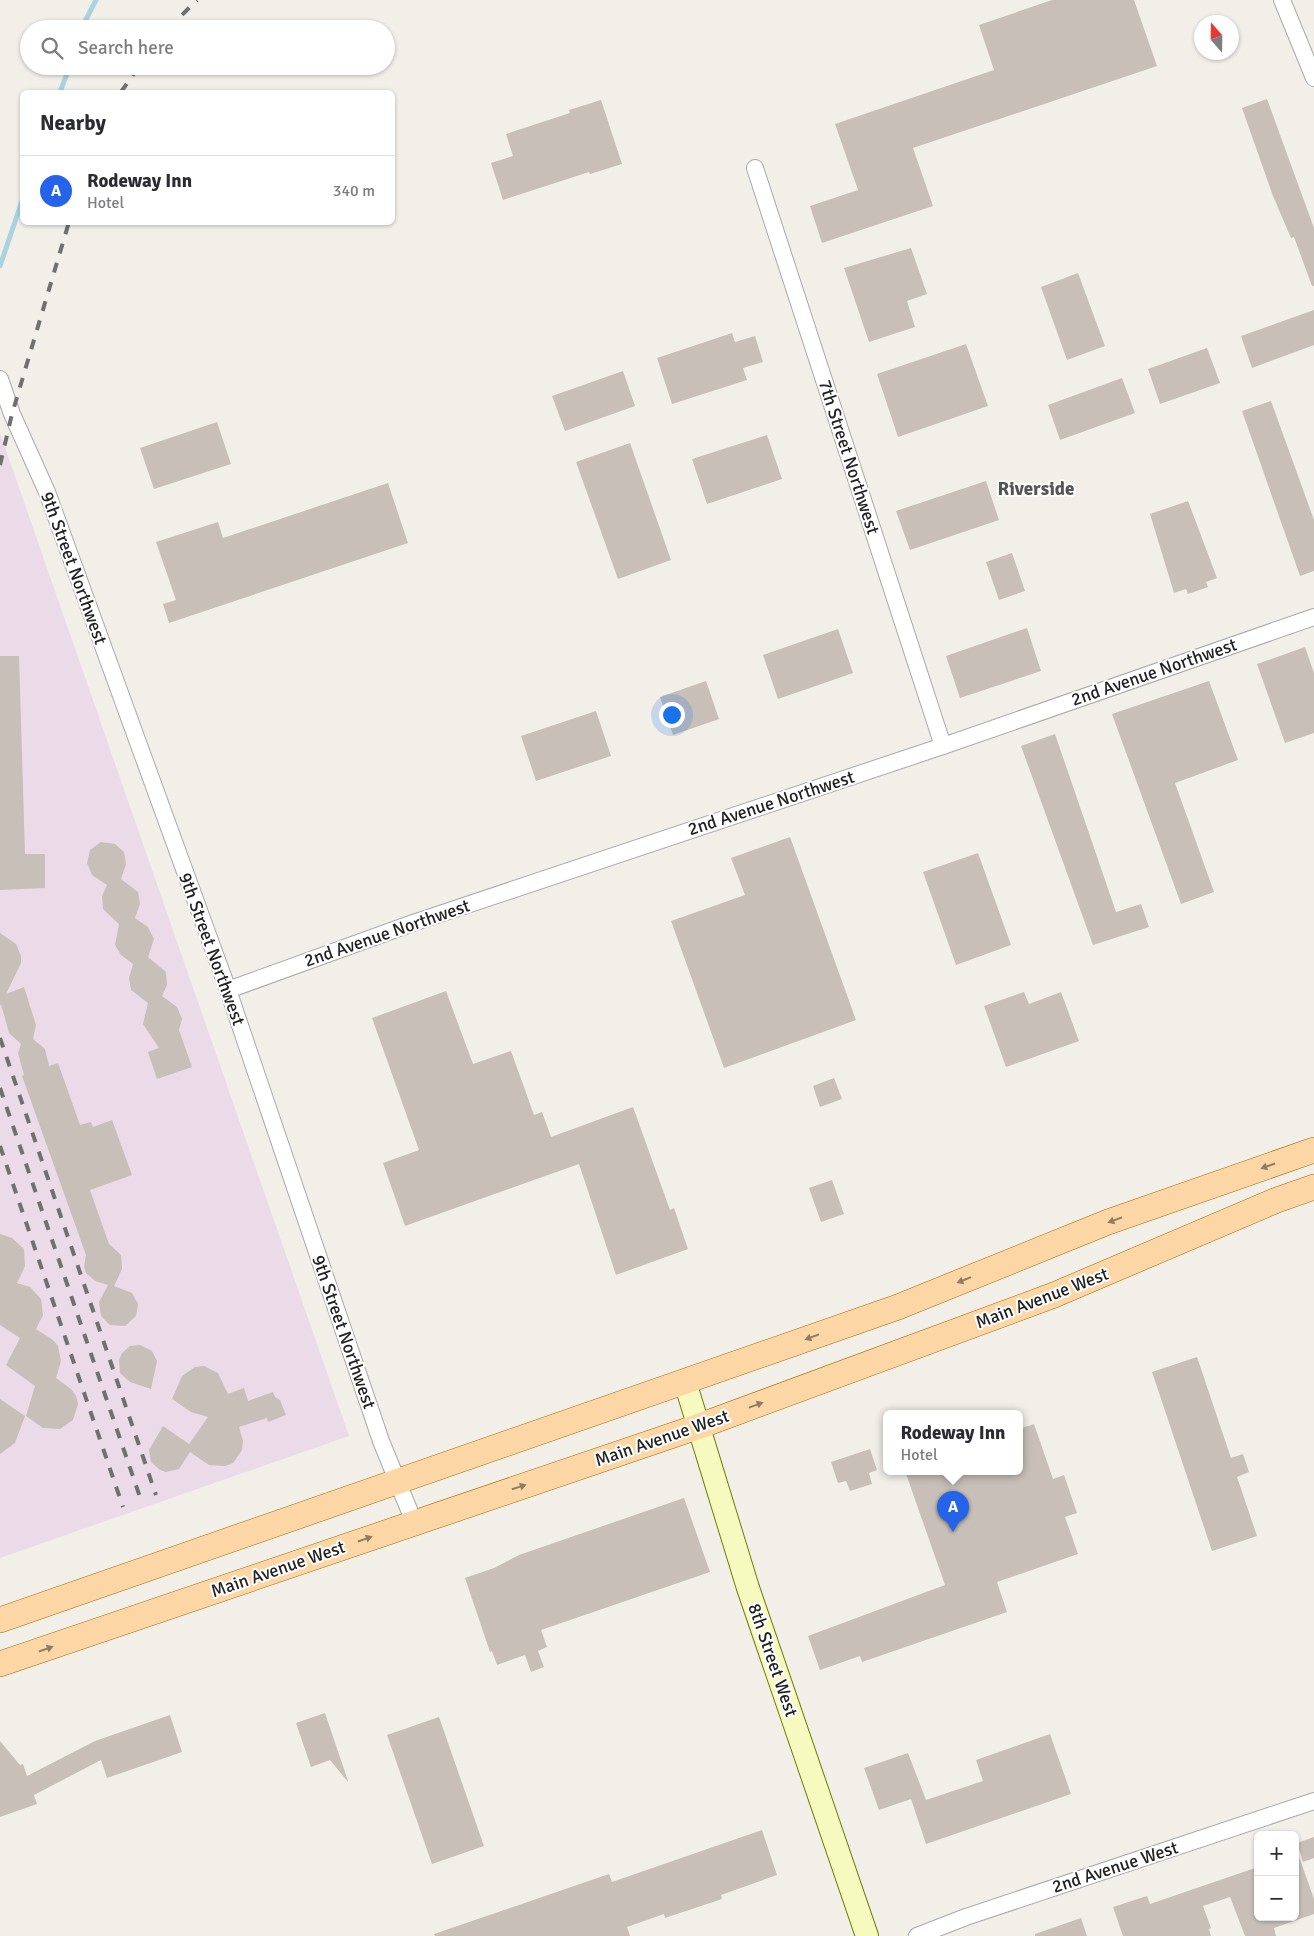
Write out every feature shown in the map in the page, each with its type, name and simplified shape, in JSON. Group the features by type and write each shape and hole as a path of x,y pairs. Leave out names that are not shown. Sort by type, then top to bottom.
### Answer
{"main road":[{"path":"0,1620 898,1307 1108,1222 1314,1150"},
{"name":"Main Avenue West","path":"0,1664 697,1427 1054,1295 1277,1200 1314,1187"}],"street":[{"path":"1282,0 1314,78"},
{"name":"7th Street Northwest","path":"755,168 943,746"},
{"name":"9th Street Northwest","path":"0,380 12,414 47,492 228,990 301,1208 398,1482 414,1522"},
{"name":"2nd Avenue Northwest","path":"228,990 422,920 943,746 1314,617"},
{"name":"8th Street West","path":"685,1382 697,1427 748,1588 867,1936"},
{"name":"2nd Avenue West","path":"917,1936 975,1914 1314,1801"}],"shaded area":[{"path":"0,433 349,1436 0,1558"}],"building":[{"path":"1052,0 1134,0 1157,66 913,148 933,206 822,243 810,206 858,190 835,124 994,70 979,25"},
{"path":"1267,99 1314,228 1314,286 1312,286 1294,237 1291,238 1273,196 1242,108"},
{"path":"601,100 622,164 590,174 589,172 503,200 491,163 513,156 506,134 570,113 569,110"},
{"path":"911,248 927,294 907,301 915,327 869,342 844,268"},
{"path":"1078,273 1105,346 1067,360 1041,287"},
{"path":"1314,310 1314,345 1252,368 1241,336"},
{"path":"732,333 735,342 755,336 763,362 743,368 747,380 672,404 657,358"},
{"path":"966,344 988,406 898,437 877,374"},
{"path":"1207,348 1220,383 1160,404 1148,369"},
{"path":"623,371 635,406 565,431 552,396"},
{"path":"1122,378 1135,413 1060,440 1048,405"},
{"path":"1271,401 1314,520 1314,571 1300,576 1242,411"},
{"path":"217,422 231,464 154,489 140,448"},
{"path":"767,435 782,479 707,504 692,459"},
{"path":"630,443 671,560 618,579 576,462"},
{"path":"986,481 999,520 910,550 896,511"},
{"path":"388,483 408,543 169,623 163,604 176,600 156,542 218,522 223,538"},
{"path":"1188,501 1217,578 1206,582 1208,587 1188,594 1186,589 1174,593 1150,514"},
{"path":"1012,553 1025,591 999,600 986,562"},
{"path":"1027,628 1041,671 960,698 946,656"},
{"path":"838,629 853,673 778,699 763,655"},
{"path":"1305,647 1314,673 1314,733 1285,743 1257,664"},
{"path":"0,656 19,656 25,854 45,854 45,888 0,890"},
{"path":"706,681 719,719 673,735 660,697"},
{"path":"1209,681 1238,760 1175,783 1214,892 1181,904 1112,714"},
{"path":"596,711 611,756 536,781 521,736"},
{"path":"1055,734 1116,912 1141,904 1149,927 1093,945 1021,746"},
{"path":"790,837 856,1020 724,1068 671,921 745,895 731,858"},
{"path":"101,842 115,844 124,852 126,864 121,879 138,892 140,904 135,918 148,927 154,939 148,957 166,972 167,985 162,996 177,1007 182,1019 179,1030 192,1067 157,1079 148,1052 159,1048 143,1024 148,1003 131,990 129,978 133,964 121,955 115,945 119,924 103,909 102,896 107,885 92,875 87,863 90,850"},
{"path":"978,853 1011,945 956,965 923,872"},
{"path":"0,933 16,944 21,956 21,963 6,994 24,987 36,1025 33,1039 45,1049 49,1066 58,1063 80,1125 91,1122 93,1127 112,1120 132,1175 90,1190 109,1244 121,1255 122,1269 114,1286 132,1293 138,1304 136,1316 125,1326 110,1325 101,1316 99,1302 108,1285 95,1281 86,1273 84,1267 86,1255 22,1076 24,1075 18,1053 21,1044 9,1033 1,1004 0,1006"},
{"path":"446,991 473,1064 511,1051 534,1115 542,1112 551,1137 633,1107 670,1210 674,1208 688,1249 616,1275 579,1164 405,1226 383,1163 419,1150 372,1018"},
{"path":"1024,992 1029,1004 1061,992 1079,1041 1006,1067 984,1006"},
{"path":"834,1078 842,1099 820,1107 813,1086"},
{"path":"832,1180 844,1214 821,1222 809,1188"},
{"path":"0,1234 12,1238 24,1249 25,1266 17,1283 30,1287 41,1299 43,1315 36,1329 53,1340 58,1346 61,1361 56,1378 71,1389 76,1396 78,1404 73,1420 60,1429 43,1428 26,1416 35,1386 6,1365 20,1338 0,1325"},
{"path":"140,1345 152,1351 157,1361 151,1389 130,1382 120,1373 119,1360 122,1353 130,1346"},
{"path":"1197,1357 1231,1458 1243,1454 1249,1472 1237,1477 1257,1536 1212,1551 1152,1372"},
{"path":"204,1366 218,1373 228,1394 244,1388 248,1401 273,1392 275,1397 280,1400 286,1415 268,1422 267,1418 239,1427 243,1441 242,1450 233,1463 225,1466 209,1465 190,1452 179,1469 166,1472 160,1470 151,1462 149,1450 163,1426 189,1444 208,1417 191,1412 172,1399 182,1376 195,1367"},
{"path":"0,1399 25,1416 15,1443 0,1454"},
{"path":"1034,1424 1053,1479 1064,1475 1077,1513 1065,1517 1078,1554 997,1582 1007,1612 862,1662 860,1656 820,1670 808,1636 945,1585 906,1475 1023,1475 1023,1428"},
{"path":"870,1449 877,1470 869,1473 872,1484 850,1491 846,1481 838,1483 831,1462"},
{"path":"684,1498 710,1572 541,1630 547,1647 538,1651 544,1667 531,1672 525,1655 497,1665 492,1651 490,1652 465,1578 494,1568 519,1555"},
{"path":"325,1713 348,1782 330,1760 311,1767 296,1723"},
{"path":"170,1715 182,1752 107,1778 101,1760 34,1795 37,1804 0,1817 0,1741 20,1765 23,1764 27,1776 95,1741"},
{"path":"439,1717 484,1846 432,1864 387,1735"},
{"path":"1050,1734 1071,1794 926,1844 911,1799 879,1810 864,1768 908,1753 926,1800 983,1781 976,1760"},
{"path":"762,1830 777,1875 721,1895 722,1899 665,1918 664,1914 627,1927 630,1936 435,1936 434,1934 609,1874 612,1882"},
{"path":"1314,1837 1314,1858 1303,1862 1299,1842"},
{"path":"1299,1857 1314,1899 1314,1914 1299,1919"},
{"path":"1254,1868 1254,1921 1294,1921 1274,1928 1276,1936 1245,1936 1230,1897 1203,1906 1211,1928 1209,1929 1211,1936 1123,1936 1113,1907 1147,1896 1150,1904"},
{"path":"1081,1918 1087,1936 1035,1936 1035,1934"}],"waterway":[{"path":"86,20 96,0"},
{"path":"61,90 67,75"},
{"path":"0,266 20,207"}],"railway":[{"path":"177,20 197,0"},
{"path":"122,90 133,75"},
{"path":"0,465 12,414 68,225"},
{"path":"0,1038 156,1495"},
{"path":"0,1088 141,1500"},
{"path":"0,1146 123,1507"}],"place":[{"name":"Rodeway Inn","path":"953,1532"}],"district":[{"name":"Riverside","path":"1036,489"}]}
